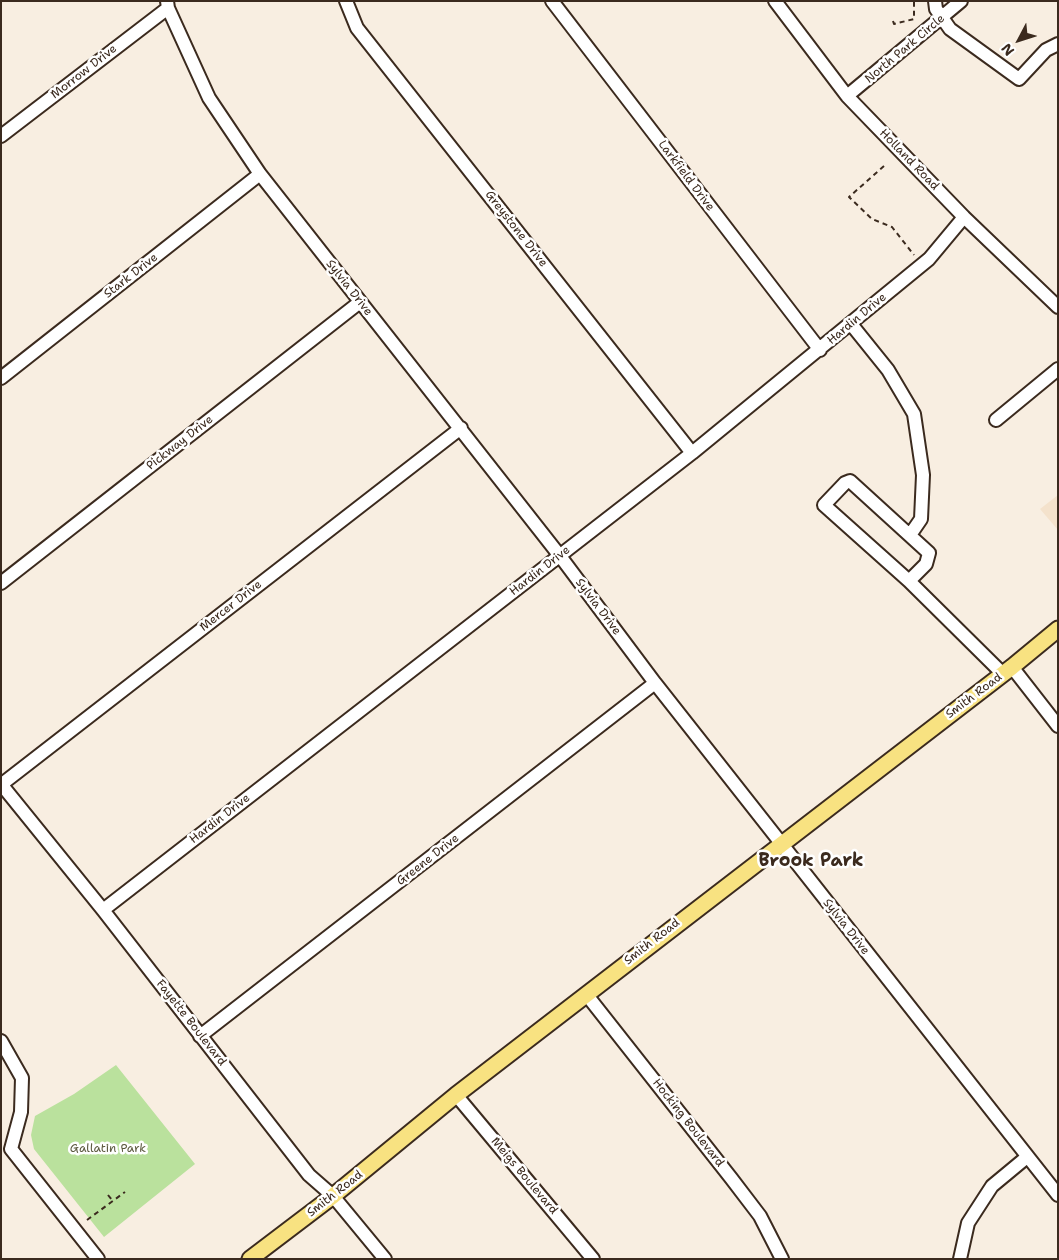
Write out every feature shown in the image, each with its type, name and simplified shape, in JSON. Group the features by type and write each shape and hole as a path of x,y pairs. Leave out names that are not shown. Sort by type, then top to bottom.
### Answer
{"main road":[{"name":"Smith Road","path":"250,1259 333,1196 456,1094 780,843 1008,670 1058,629"}],"street":[{"name":"Greystone Drive","path":"346,1 357,28 692,453"},
{"name":"Larkfield Drive","path":"552,1 820,350"},
{"name":"Holland Road","path":"775,1 848,96 964,217 1058,307"},
{"path":"935,1 936,9 950,29 1019,79 1039,56 1058,44"},
{"name":"North Park Circle","path":"848,96 961,1"},
{"name":"Morrow Drive","path":"1,136 167,5"},
{"name":"Sylvia Drive","path":"167,5 209,98 260,174 461,428 655,683 780,843 1058,1195"},
{"name":"Stark Drive","path":"1,378 260,174"},
{"name":"Hardin Drive","path":"103,910 692,453 820,350 923,264 964,217"},
{"name":"Pickway Drive","path":"1,583 360,302"},
{"path":"852,324 888,370 914,414 922,483 921,519 910,535"},
{"path":"996,420 1058,369"},
{"name":"Mercer Drive","path":"2,784 461,428"},
{"path":"910,581 929,558 925,549 850,481 843,485 824,505 910,581 938,612 1008,670 1058,726"},
{"name":"Greene Drive","path":"200,1036 655,683"},
{"name":"Fayette Boulevard","path":"2,784 103,910 309,1175 333,1196 386,1259"},
{"name":"Hocking Boulevard","path":"586,994 732,1178 760,1216 782,1259"},
{"path":"1,1041 22,1078 21,1112 6,1152 98,1259"},
{"name":"Meigs Boulevard","path":"456,1094 593,1259"},
{"path":"960,1259 968,1224 992,1186 1028,1157"}],"path":[{"path":"893,21 894,24 914,19 914,1"},
{"path":"884,166 849,197 872,219 892,227 923,264"},
{"path":"87,1220 125,1192"},
{"path":"108,1195 112,1200"}],"shaded area":[{"path":"1058,495 1058,530 1040,509"}],"green space":[{"name":"Gallatin Park","path":"116,1065 195,1164 104,1237 34,1149 31,1135 35,1116 74,1094"}],"district":[{"name":"Brook Park","path":"811,861"}]}
